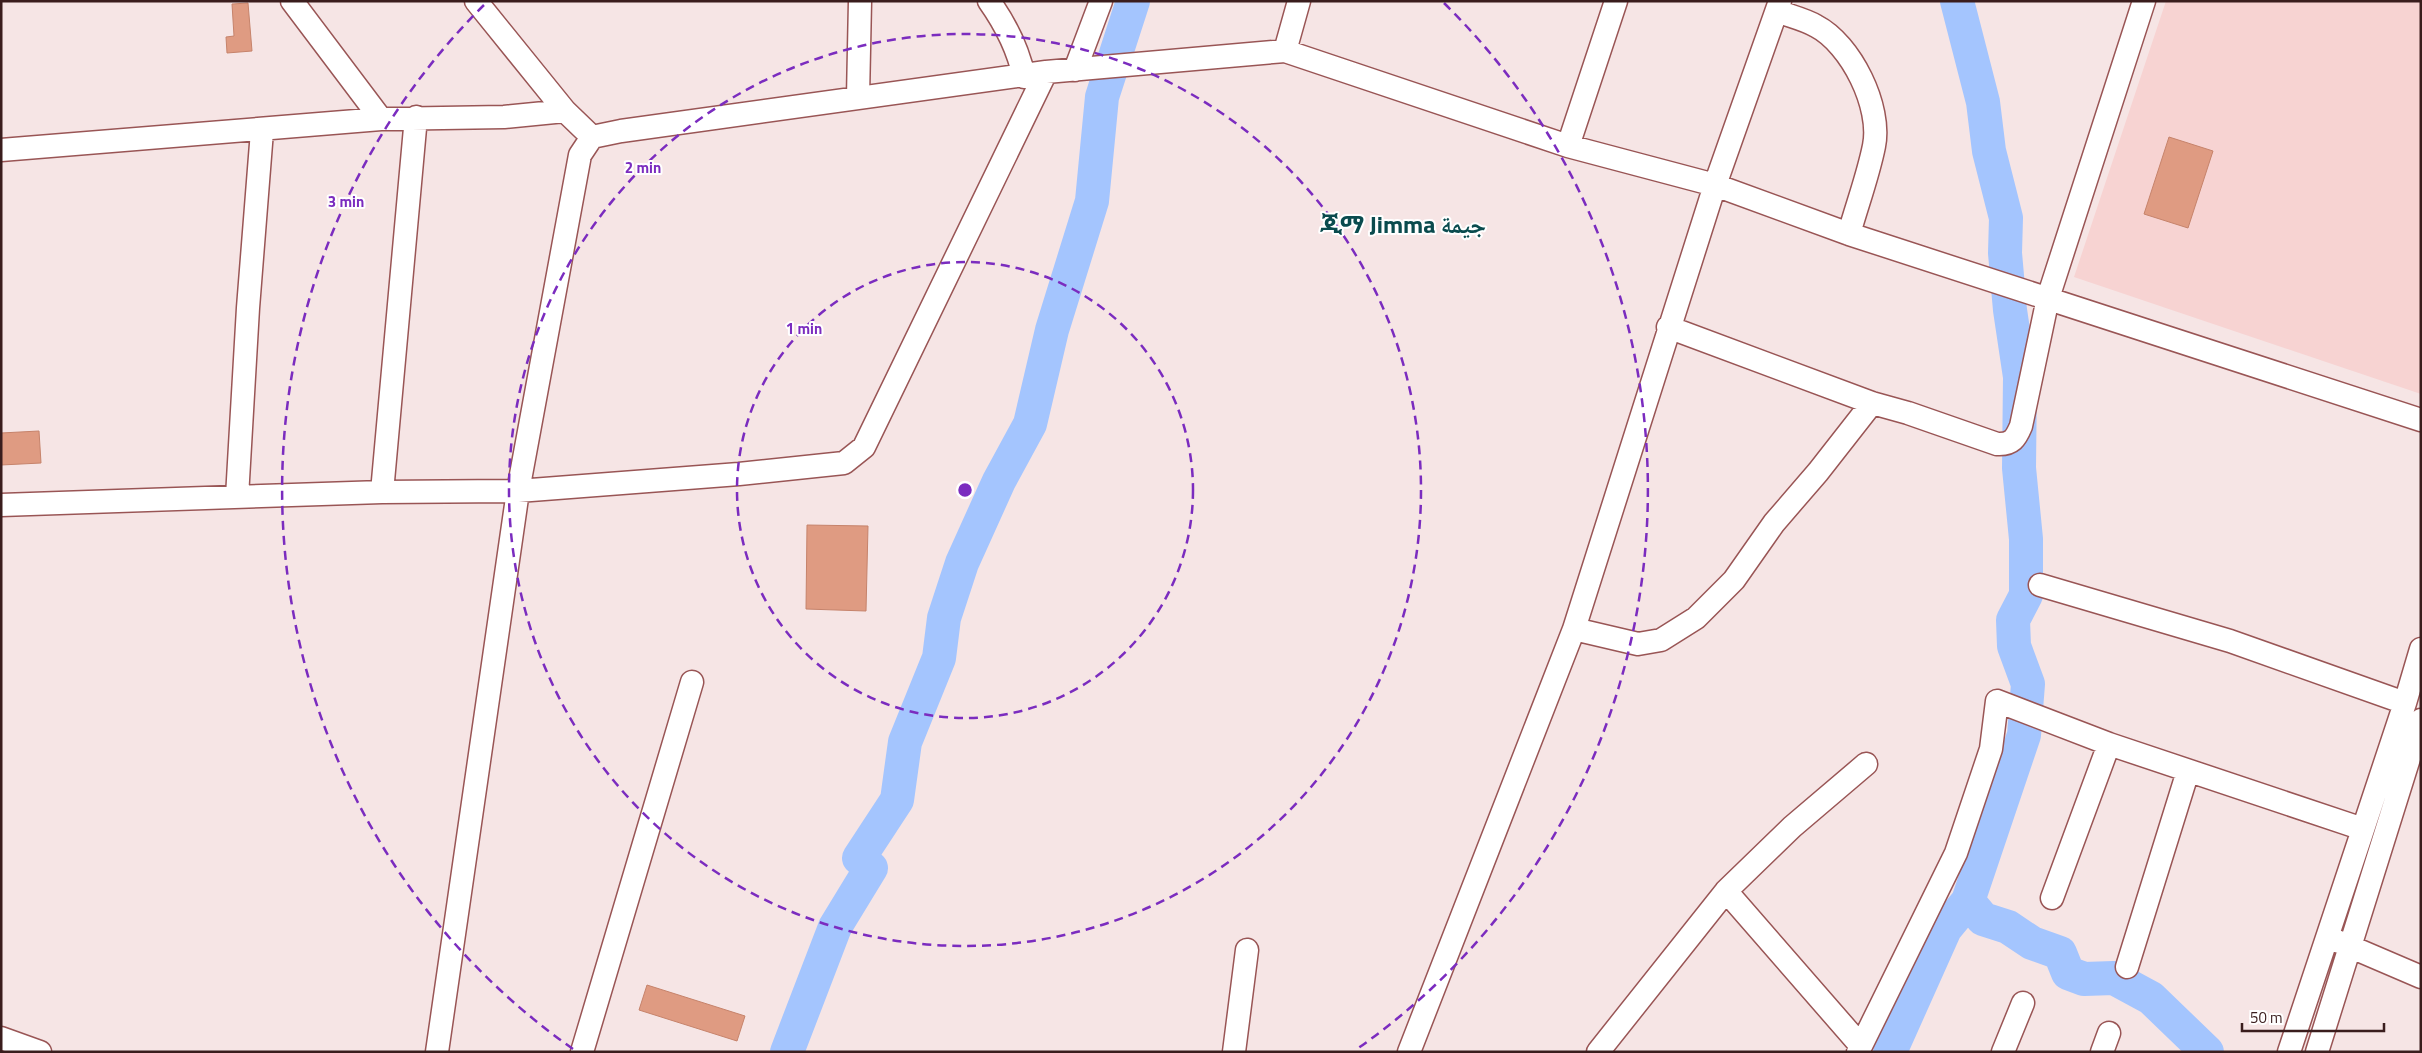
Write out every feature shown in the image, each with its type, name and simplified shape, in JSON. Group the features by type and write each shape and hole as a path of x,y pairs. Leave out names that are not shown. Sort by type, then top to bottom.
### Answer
{"street":[{"path":"292,1 381,119"},
{"path":"476,1 564,111 592,137"},
{"path":"858,97 860,1"},
{"path":"989,1 1007,27 1020,54 1024,77"},
{"path":"1086,69 1102,1"},
{"path":"1285,51 1299,1"},
{"path":"1568,146 1616,1"},
{"path":"1668,327 1872,403 2004,445 2019,432 2048,298 2144,1"},
{"path":"1409,1052 1574,629 1668,327 1715,185 1778,6 1816,26 1835,40 1853,60 1868,98 1875,127 1874,145 1849,234"},
{"path":"437,1052 518,491 580,155 592,137 621,131 858,97 1024,77 1046,72 1285,51 1568,146 1715,185 1849,234 2421,420"},
{"path":"1,505 382,492 518,491 739,474 844,462 855,455 868,439 1046,72"},
{"path":"1,150 381,119 504,117 564,111"},
{"path":"382,492 416,118"},
{"path":"237,497 248,308 262,130"},
{"path":"1574,629 1638,644 1660,640 1696,618 1734,580 1774,523 1818,472 1872,403"},
{"path":"2040,585 2230,641 2405,703"},
{"path":"2289,1052 2405,703 2421,649"},
{"path":"582,1052 692,682"},
{"path":"1726,891 1859,1049 1956,853 1991,749 1997,701 2109,744 2363,829"},
{"path":"2317,1052 2421,720"},
{"path":"2052,898 2109,744"},
{"path":"1598,1052 1726,891 1792,827 1866,764"},
{"path":"2127,967 2188,771"},
{"path":"2327,937 2421,977"},
{"path":"1234,1052 1247,950"},
{"path":"2003,1052 2022,1003"},
{"path":"1,1038 40,1052"}],"shaded area":[{"path":"2166,1 2421,1 2421,394 2074,277"}],"building":[{"path":"248,3 252,51 227,53 226,37 234,36 232,4"},
{"path":"2169,137 2213,151 2188,228 2144,214"},
{"path":"39,431 41,463 1,465 1,433"},
{"path":"807,525 868,526 866,611 806,609"},
{"path":"647,985 745,1016 737,1041 639,1010"}],"waterway":[{"path":"787,1052 835,927 871,868 859,858 897,800 905,742 939,658 944,618 962,563 999,481 1030,424 1052,330 1092,201 1102,97 1133,1"},
{"path":"1957,1 1983,102 1989,151 2006,218 2005,253 2010,310 2020,377 2019,468 2026,539 2026,595 2013,620 2014,646 2028,684 2024,735 1968,901 1983,919 2008,927 2032,943 2060,953 2068,973 2084,979 2114,978 2151,998 2207,1052"},
{"path":"1890,1052 1945,929 1968,901"}],"district":[{"name":"ጂማ Jimma جيمة","path":"1403,224"}]}
